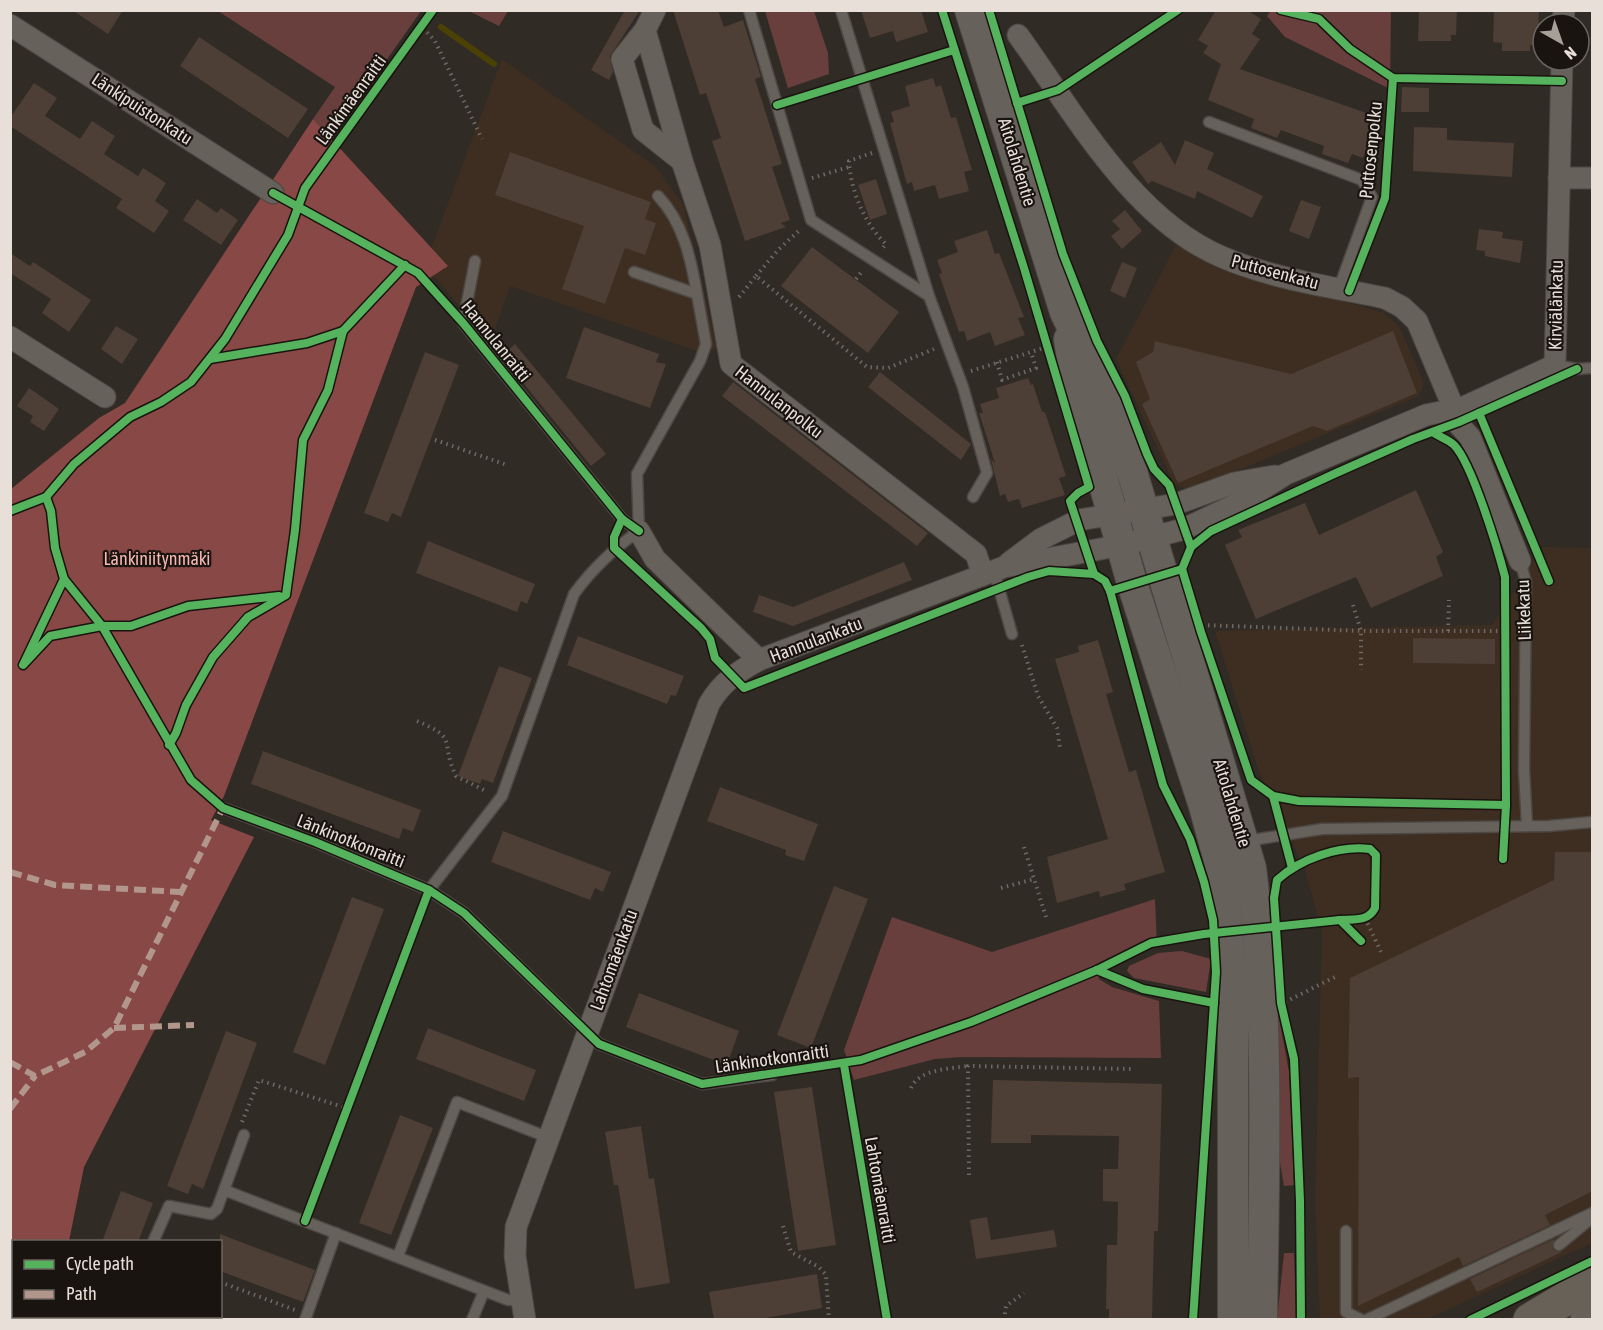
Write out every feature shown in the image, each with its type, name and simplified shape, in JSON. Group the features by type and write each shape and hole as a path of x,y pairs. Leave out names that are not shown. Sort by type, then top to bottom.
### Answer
{"main road":[{"name":"Aitolahdentie","path":"970,10 1065,312 1096,376 1148,523 1231,845 1223,875 1233,998 1233,1320"},
{"name":"Aitolahdentie","path":"1065,312 1076,385 1122,545 1231,845 1259,932 1263,999 1262,1320"},
{"path":"1224,1320 1232,1274"},
{"path":"1530,1320 1593,1283"},
{"path":"1587,1320 1593,1316"}],"street":[{"path":"655,10 645,30 622,58 643,130 682,161"},
{"name":"Länkipuistonkatu","path":"10,25 273,193"},
{"name":"Hannulanpolku","path":"645,30 682,161 710,245 731,364 976,554 994,571"},
{"name":"Puttosenkatu","path":"1017,35 1105,158 1152,212 1194,243 1252,268 1386,298 1402,307 1417,321 1451,402 1449,414"},
{"name":"Kirviälänkatu","path":"1148,523 1184,529 1243,501 1286,474 1426,415 1441,412 1449,414 1556,365 1562,72"},
{"path":"1559,178 1593,178"},
{"path":"10,337 105,397"},
{"name":"Liikekatu","path":"1449,414 1470,437 1520,561"},
{"name":"Kirviälänkatu","path":"1148,523 1176,504 1234,483 1286,474"},
{"name":"Hannulankatu","path":"994,571 1041,539 1079,520 1113,514 1148,523"},
{"name":"Hannulankatu","path":"639,531 655,559 759,660 994,571 1122,545 1148,523"},
{"name":"Lahtomäenkatu","path":"524,1310 515,1256 516,1227 547,1137 709,704 718,689 731,675 759,660"}],"lane":[{"path":"749,10 811,220 929,296"},
{"path":"841,10 929,296 958,375 987,473 973,497"},
{"name":"Puttosenpolku","path":"1209,122 1362,180 1372,197 1340,288"},
{"path":"429,890 501,797 574,594 591,571 614,548 639,531 637,474 700,361 706,344 684,236 666,204 658,196"},
{"name":"Hannulanraitti","path":"476,261 462,323 622,519 639,531"},
{"path":"634,272 697,294"},
{"path":"1556,365 1577,369 1593,368"},
{"name":"Liikekatu","path":"1520,561 1526,582 1524,770 1527,825"},
{"path":"994,571 1012,634"},
{"name":"Länkinotkonraitti","path":"223,808 315,842 429,890 464,913 599,1044 702,1084 772,1075"},
{"path":"1231,845 1322,829 1549,826 1593,822"},
{"path":"398,1256 457,1102 547,1137"},
{"path":"154,1240 169,1206 211,1214 217,1209 244,1135"},
{"path":"224,1190 484,1290 524,1310"},
{"path":"1559,1245 1593,1215"},
{"path":"1346,1231 1346,1312 1364,1320 1593,1215"},
{"path":"306,1317 336,1233"},
{"path":"472,1320 484,1290"}],"path":[{"path":"416,37 428,18"},
{"path":"423,28 435,41 482,139"},
{"path":"872,260 886,244 868,222 849,177 849,161 884,149"},
{"path":"800,181 849,167"},
{"path":"722,318 778,250 811,220"},
{"path":"756,276 867,366 888,368 946,344"},
{"path":"1044,335 1051,357"},
{"path":"958,375 1047,346"},
{"path":"997,363 1002,380 1036,368 1031,352"},
{"path":"435,440 507,465"},
{"path":"1448,631 1449,600"},
{"path":"1353,605 1361,631 1361,670"},
{"path":"1195,614 1200,629 1507,631"},
{"path":"1507,622 1507,641"},
{"path":"1021,644 1038,696 1057,728 1060,748"},
{"path":"133,684 142,693 145,704"},
{"path":"417,721 441,731 446,739 456,776 501,797"},
{"path":"1024,847 1046,918"},
{"path":"1001,888 1034,879"},
{"path":"1352,920 1368,916 1381,952"},
{"path":"1281,1003 1335,976"},
{"path":"1281,992 1284,1014"},
{"path":"968,1066 969,1175"},
{"path":"911,1088 914,1082 924,1074 968,1066 1132,1069"},
{"path":"244,1135 239,1128 259,1080 346,1108"},
{"path":"342,1120 350,1097"},
{"path":"783,1226 791,1252 819,1267 826,1275 829,1320"},
{"path":"222,1283 306,1317"},
{"path":"1004,1320 1006,1306 1024,1293"}],"shaded area":[{"path":"1271,10 1391,11 1390,89 1285,37 1267,16"},
{"path":"218,11 421,11 331,139 313,119 335,87"},
{"path":"469,11 508,11 499,26"},
{"path":"765,11 814,11 828,53 829,74 788,88"},
{"path":"502,59 655,166 683,204 717,349 697,351 510,286 490,343 425,265"},
{"path":"1176,245 1203,261 1384,313 1399,326 1424,383 1419,396 1197,487 1183,488 1174,484 1116,359"},
{"path":"1543,547 1592,548 1592,1243 1428,1319 1320,1319 1315,1202 1322,932 1305,870 1259,772 1215,631 1492,625"},
{"path":"1155,899 1157,945 1107,959 1096,965 1099,979 1112,987 1159,1001 1161,1058 961,1057 935,1059 854,1080 844,1050 892,917 992,952"},
{"path":"1182,951 1211,959 1206,992 1134,978 1127,971 1129,966 1158,953"},
{"path":"1274,1011 1278,1012 1289,1072 1294,1185 1284,1186 1275,1133"},
{"path":"1284,1253 1294,1253 1296,1319 1277,1320"}],"green space":[{"name":"Länkiniitynmäki","path":"313,119 448,266 416,287 224,796 211,820 254,837 84,1167 69,1240 12,1240 12,1318 53,1319 11,1320 11,489 99,418 125,403"}],"building":[{"path":"72,10 123,10 108,34"},
{"path":"625,10 640,10 610,56 613,72 609,80 591,70"},
{"path":"673,10 718,10 724,27 743,20 761,77 755,79 782,164 772,167 790,220 781,223 786,227 745,241 712,141 721,138 706,93 700,95"},
{"path":"861,10 921,10 928,32 896,42 893,31 870,38"},
{"path":"1216,10 1247,10 1261,19 1252,34 1260,39 1240,69 1378,117 1363,158 1352,154 1348,163 1322,154 1324,146 1281,130 1277,138 1251,128 1254,119 1208,100 1221,64 1203,53 1208,46 1198,40"},
{"path":"1419,10 1457,10 1456,35 1451,35 1451,41 1418,41"},
{"path":"1494,10 1539,10 1539,12 1531,12 1530,51 1502,51 1502,43 1493,42"},
{"path":"199,37 308,109 288,138 180,66"},
{"path":"933,78 936,87 941,85 951,118 956,117 972,170 964,172 969,191 939,199 935,185 914,191 912,182 907,184 890,123 894,122 891,112 910,106 905,86"},
{"path":"34,83 57,98 45,116 80,139 92,121 115,136 104,154 138,176 143,168 166,183 155,201 169,211 154,233 116,208 122,199 10,126 10,118"},
{"path":"1402,87 1429,88 1429,112 1401,112"},
{"path":"1414,127 1447,128 1447,140 1514,143 1512,177 1413,171"},
{"path":"1185,140 1214,153 1207,169 1263,196 1252,218 1197,191 1195,199 1152,181 1148,184 1132,162 1161,142 1175,165"},
{"path":"510,152 651,202 645,219 656,223 645,255 625,248 605,304 562,289 584,226 495,195"},
{"path":"876,179 887,214 870,220 858,185"},
{"path":"197,199 217,213 221,208 238,220 221,245 183,220"},
{"path":"1301,200 1321,207 1309,239 1289,231"},
{"path":"1125,210 1142,231 1122,249 1111,236 1120,229 1112,221"},
{"path":"1479,229 1503,232 1502,238 1523,241 1520,263 1485,256 1485,251 1476,250"},
{"path":"987,230 995,254 999,253 1024,317 1018,318 1025,335 995,346 990,332 967,341 964,331 959,332 939,274 942,273 937,260 958,252 954,241"},
{"path":"812,247 899,312 868,353 781,286"},
{"path":"10,253 30,266 33,262 91,300 69,332 42,313 51,299 10,273"},
{"path":"1122,262 1137,268 1125,298 1110,291"},
{"path":"116,326 138,339 122,364 101,349"},
{"path":"584,327 659,354 656,362 666,364 650,408 566,378"},
{"path":"1393,331 1417,393 1327,431 1313,426 1178,483 1142,404 1150,399 1136,362 1153,352 1155,341 1291,374"},
{"path":"515,344 606,454 591,466 501,356"},
{"path":"425,352 459,365 401,517 392,513 388,522 364,513"},
{"path":"880,372 971,444 961,460 868,387"},
{"path":"1028,378 1031,385 1033,384 1042,412 1045,412 1066,476 1059,478 1065,495 1022,508 1019,499 1008,502 1005,494 1000,496 991,459 995,463 979,413 983,413 980,404 999,398 996,388"},
{"path":"733,382 928,533 917,546 722,396"},
{"path":"29,388 59,409 44,431 30,422 33,416 17,406"},
{"path":"1416,490 1443,552 1436,557 1443,576 1371,608 1356,577 1256,619 1225,545 1242,537 1238,530 1305,503 1319,535"},
{"path":"428,541 535,584 527,604 521,601 517,612 416,573"},
{"path":"904,562 912,580 793,626 753,612 759,595 793,607"},
{"path":"578,636 684,676 676,696 671,695 667,704 567,665"},
{"path":"1413,638 1495,639 1495,664 1413,663"},
{"path":"1098,640 1113,692 1106,694 1129,772 1136,770 1165,872 1124,884 1126,890 1100,897 1099,891 1057,903 1047,857 1108,839 1055,659 1079,652 1078,646"},
{"path":"499,666 532,678 493,783 482,779 480,784 458,776"},
{"path":"263,751 421,810 413,832 403,828 399,839 251,784"},
{"path":"720,787 818,824 804,861 785,855 786,850 707,821"},
{"path":"503,831 611,872 603,892 595,888 590,900 491,862"},
{"path":"1555,852 1593,852 1593,1191 1545,1215 1550,1225 1463,1266 1459,1257 1358,1306 1359,1077 1348,1078 1350,978 1554,880"},
{"path":"834,886 868,899 811,1048 777,1035"},
{"path":"352,897 384,909 325,1065 293,1052"},
{"path":"639,993 739,1031 727,1065 626,1027"},
{"path":"428,1028 536,1070 524,1101 416,1059"},
{"path":"226,1031 257,1043 203,1189 192,1184 188,1194 167,1186"},
{"path":"993,1080 1162,1084 1158,1231 1154,1231 1152,1320 1109,1320 1109,1309 1106,1309 1107,1245 1117,1245 1118,1202 1103,1201 1103,1169 1118,1169 1119,1136 1031,1135 1031,1143 991,1143"},
{"path":"812,1087 836,1245 798,1251 774,1092"},
{"path":"400,1115 433,1128 391,1235 359,1223"},
{"path":"641,1126 649,1179 654,1178 670,1283 635,1289 618,1185 614,1185 605,1132"},
{"path":"121,1191 153,1203 139,1240 103,1240"},
{"path":"987,1217 991,1240 1054,1230 1057,1247 976,1259 970,1220"},
{"path":"220,1234 315,1270 303,1302 222,1272 222,1240 220,1240"},
{"path":"1554,1239 1553,1249 1562,1252 1477,1292 1470,1279"},
{"path":"817,1274 822,1308 755,1320 714,1320 709,1292"}],"waterway":[{"path":"441,27 494,64"}],"marked path":[{"path":"10,1062 35,1076 85,1052 114,1028 223,808"},
{"path":"10,872 55,885 181,892"},
{"path":"114,1028 194,1025"},
{"path":"10,1109 35,1076"}],"cycle path":[{"name":"Länkimäenraitti","path":"10,511 46,497 74,464 130,417 161,402 191,382 225,339 288,235 305,188 433,10"},
{"path":"942,10 1024,268 1089,487 1070,501 1094,574 1105,581 1110,591 1163,785 1190,839 1213,920 1216,972 1193,1320"},
{"path":"989,10 1063,254 1097,341 1125,396 1147,454 1154,469 1169,485 1191,547 1182,569 1201,632 1251,780 1273,796 1292,868"},
{"path":"1017,103 1058,90 1178,10"},
{"path":"1281,10 1319,19 1350,49 1393,78 1562,81"},
{"path":"777,105 954,50"},
{"path":"1349,291 1385,198 1393,78"},
{"path":"273,193 418,273 463,323 622,519 639,531"},
{"path":"169,745 186,705 213,657 248,617 286,595 295,530 303,440 328,390 343,331 405,265"},
{"path":"210,359 307,343 343,331"},
{"path":"1191,547 1211,531 1334,474 1413,439 1459,422 1577,369"},
{"path":"1479,413 1549,581"},
{"path":"1434,433 1454,445 1469,469 1484,508 1505,577 1506,805"},
{"path":"46,497 51,511 55,548 64,579 102,626 191,780 223,808 315,842 429,890 464,913 599,1044 702,1084 861,1060 971,1022 1097,970 1151,943 1204,934 1340,920 1361,941"},
{"path":"622,519 614,537 614,548 701,628 710,639 715,658 744,688 1028,577 1049,571 1094,574"},
{"path":"1110,591 1182,569"},
{"path":"64,579 23,665 50,636 102,626 131,626 188,606 279,596"},
{"path":"1273,796 1299,801 1506,805 1503,859"},
{"path":"1301,1320 1300,1201 1294,1059 1281,1003 1274,898 1277,880 1286,872 1308,860 1346,849 1370,849 1376,855 1375,908 1365,918 1340,920"},
{"path":"305,1221 429,890"},
{"path":"1097,970 1143,989 1214,1003"},
{"name":"Lahtomäenraitti","path":"844,1065 887,1320"},
{"path":"1470,1320 1592,1261"}]}
